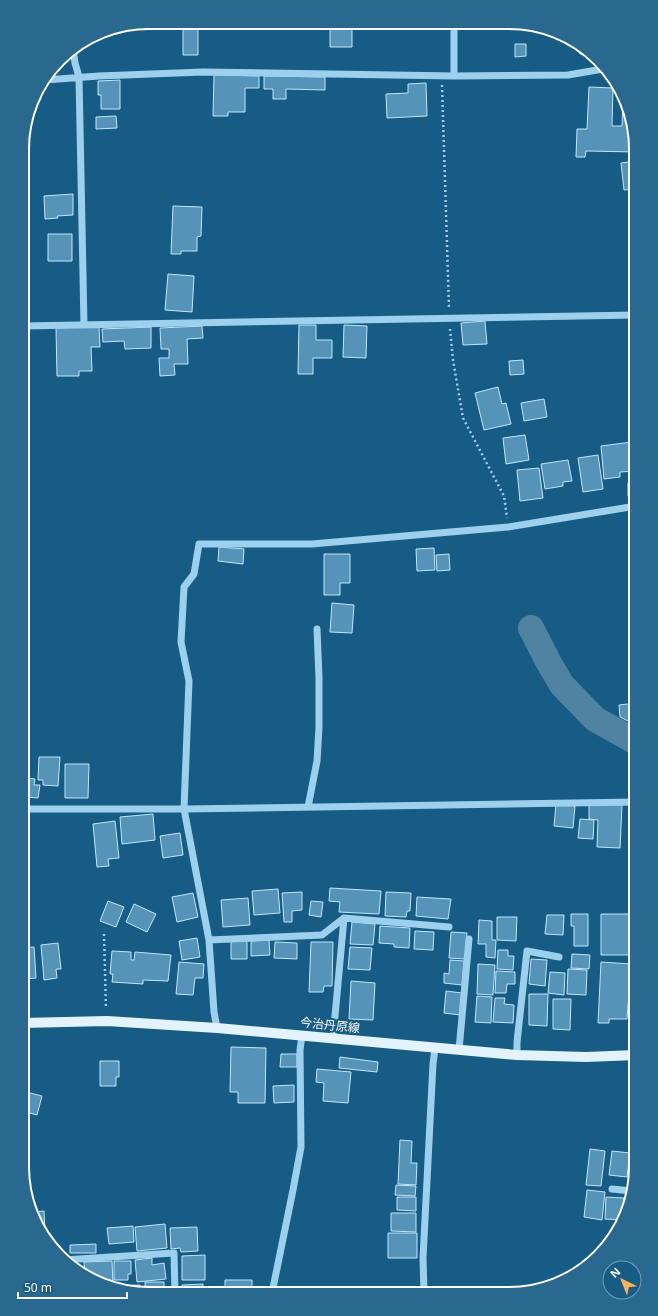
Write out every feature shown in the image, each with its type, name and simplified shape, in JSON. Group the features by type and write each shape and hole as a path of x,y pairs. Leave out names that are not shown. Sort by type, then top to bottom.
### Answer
{"main road":[{"name":"今治丹原線","path":"29,1023 107,1021 302,1035 517,1055 586,1057 629,1055"}],"street":[{"path":"454,29 454,76"},
{"path":"74,56 79,77 84,325"},
{"path":"51,79 203,72 454,76 568,75 599,70"},
{"path":"29,326 629,315"},
{"path":"217,1028 214,1012 209,940 184,809 189,681 181,642 184,587 194,574 199,544 312,544 508,527 629,507"},
{"path":"308,807 317,761 319,727 317,629"},
{"path":"29,809 184,809 629,802"},
{"path":"209,940 322,935 344,918 449,927"},
{"path":"333,1038 344,918"},
{"path":"459,1050 469,939"},
{"path":"517,1055 527,951 559,957"},
{"path":"273,1287 301,1147 300,1050 302,1035"},
{"path":"424,1287 424,1250 435,1048"},
{"path":"612,1189 627,1190"},
{"path":"73,1259 174,1253 175,1287"}],"path":[{"path":"441,76 449,318 453,360 463,418 504,496 508,527"},
{"path":"104,934 107,1021"}],"building":[{"path":"183,29 198,29 198,55 183,55"},
{"path":"330,29 352,29 352,47 330,47"},
{"path":"515,44 526,44 526,56 515,57"},
{"path":"214,75 259,76 259,88 245,88 245,112 228,112 228,116 213,116"},
{"path":"264,76 325,77 325,90 286,89 286,99 273,99 273,89 264,89"},
{"path":"120,80 120,109 101,109 101,95 98,95 98,81"},
{"path":"426,83 427,116 387,118 386,94 408,93 408,84"},
{"path":"589,87 612,88 612,126 622,126 623,109 627,126 629,152 586,151 585,157 576,157 577,129 587,129"},
{"path":"116,116 117,128 96,129 96,117"},
{"path":"629,162 629,190 624,190 621,163"},
{"path":"73,194 73,215 57,216 58,218 45,219 44,196"},
{"path":"173,206 202,207 201,236 197,237 197,251 181,251 181,254 171,254"},
{"path":"48,234 72,234 72,261 48,261"},
{"path":"168,274 194,276 192,312 165,310"},
{"path":"485,321 487,344 463,345 461,323"},
{"path":"299,325 316,325 316,340 332,340 332,358 313,358 313,374 298,374"},
{"path":"344,325 367,326 366,358 343,357"},
{"path":"99,326 100,347 91,347 92,371 79,371 79,376 57,376 56,328"},
{"path":"202,326 203,338 187,339 188,364 174,364 175,375 160,376 159,358 169,358 169,349 161,349 160,328"},
{"path":"151,327 151,348 125,349 124,341 103,342 102,329"},
{"path":"523,360 524,374 510,375 509,361"},
{"path":"498,387 502,404 506,403 511,424 484,430 475,393"},
{"path":"544,399 547,417 524,421 521,403"},
{"path":"525,435 529,460 506,464 503,438"},
{"path":"629,442 629,471 620,472 620,477 604,479 601,446"},
{"path":"598,455 603,489 583,492 578,458"},
{"path":"568,460 572,481 563,482 563,486 545,489 541,464"},
{"path":"539,468 543,498 520,501 517,470"},
{"path":"628,483 629,483 629,496"},
{"path":"219,547 244,549 243,564 218,561"},
{"path":"434,548 435,570 417,571 416,549"},
{"path":"324,554 350,554 350,583 340,583 340,595 324,595"},
{"path":"449,554 450,570 437,571 436,555"},
{"path":"332,603 354,605 352,633 330,632"},
{"path":"629,704 629,722 620,717 619,705"},
{"path":"39,757 60,757 58,786 43,785 43,780 38,780"},
{"path":"65,764 89,764 88,798 65,798"},
{"path":"29,778 35,779 34,785 40,785 38,798 29,797"},
{"path":"556,804 575,806 573,828 554,826"},
{"path":"589,804 622,805 620,848 597,847 598,820 589,819"},
{"path":"153,814 155,840 122,844 120,817"},
{"path":"580,819 594,820 593,839 578,838"},
{"path":"115,821 119,858 108,859 109,866 97,867 93,824"},
{"path":"180,833 183,855 163,858 160,836"},
{"path":"330,888 381,891 379,914 339,912 340,902 329,901"},
{"path":"278,889 280,913 254,915 252,891"},
{"path":"302,892 302,910 292,911 292,922 284,922 282,893"},
{"path":"386,892 411,893 410,911 407,911 406,917 385,916"},
{"path":"193,893 198,917 177,922 172,897"},
{"path":"417,897 451,899 448,919 416,916"},
{"path":"248,898 250,925 223,927 221,900"},
{"path":"108,901 124,907 116,927 100,921"},
{"path":"311,901 323,902 321,917 309,915"},
{"path":"134,904 156,914 147,932 126,922"},
{"path":"571,914 588,914 588,946 574,946 574,926 571,926"},
{"path":"601,914 629,914 629,955 601,955"},
{"path":"547,915 564,915 563,935 545,934"},
{"path":"497,917 517,917 516,941 497,940"},
{"path":"479,920 492,921 492,940 496,940 495,958 486,957 486,944 478,944"},
{"path":"352,922 375,924 373,945 350,944"},
{"path":"380,926 410,928 409,948 394,947 394,944 379,943"},
{"path":"415,931 434,932 433,950 414,949"},
{"path":"451,932 467,933 465,959 449,958"},
{"path":"197,938 200,957 182,960 179,941"},
{"path":"269,940 270,955 251,956 251,941"},
{"path":"231,941 247,941 247,959 231,959"},
{"path":"275,942 297,943 297,959 274,958"},
{"path":"311,942 333,942 332,986 324,986 323,992 309,992"},
{"path":"58,943 61,969 56,969 57,978 44,980 41,945"},
{"path":"29,947 34,947 36,978 29,978"},
{"path":"350,947 372,948 370,970 348,969"},
{"path":"498,950 508,950 508,956 514,956 513,970 497,969"},
{"path":"112,951 131,952 131,960 134,960 135,952 171,955 168,981 143,980 143,984 112,982 113,974 110,974"},
{"path":"572,954 590,955 589,969 571,968"},
{"path":"531,959 547,960 545,986 529,984"},
{"path":"450,960 464,961 462,985 444,983 444,973 449,974"},
{"path":"179,962 204,964 203,978 195,978 193,995 176,994"},
{"path":"601,962 629,964 627,1019 609,1019 609,1023 598,1023"},
{"path":"478,964 495,965 493,995 477,994"},
{"path":"568,969 587,970 586,995 567,994"},
{"path":"496,971 515,972 515,984 507,984 506,993 495,993"},
{"path":"550,972 565,973 564,995 548,993"},
{"path":"351,981 375,983 373,1020 349,1019"},
{"path":"446,991 462,993 460,1015 444,1013"},
{"path":"529,994 548,994 547,1026 529,1025"},
{"path":"477,996 492,997 491,1023 475,1022"},
{"path":"495,998 505,998 504,1004 514,1005 513,1023 493,1022"},
{"path":"553,999 571,999 570,1030 553,1029"},
{"path":"231,1047 266,1048 265,1103 238,1103 238,1092 230,1092"},
{"path":"281,1054 297,1054 297,1067 280,1067"},
{"path":"340,1057 378,1062 377,1072 339,1068"},
{"path":"100,1061 119,1061 119,1077 116,1077 116,1086 100,1086"},
{"path":"317,1069 351,1072 348,1103 323,1101 324,1083 316,1082"},
{"path":"294,1085 294,1102 274,1103 273,1086"},
{"path":"29,1093 42,1096 37,1115 29,1113"},
{"path":"400,1140 412,1141 411,1163 417,1163 416,1185 398,1184"},
{"path":"590,1149 605,1151 601,1186 586,1185"},
{"path":"612,1151 629,1153 627,1177 609,1175"},
{"path":"396,1185 416,1186 415,1196 395,1195"},
{"path":"587,1190 605,1192 602,1220 584,1217"},
{"path":"397,1197 416,1197 416,1211 397,1210"},
{"path":"606,1197 624,1198 623,1206 617,1220 605,1219"},
{"path":"44,1211 45,1227 41,1220 37,1212"},
{"path":"391,1213 416,1213 416,1232 391,1231"},
{"path":"165,1224 167,1248 137,1251 135,1227"},
{"path":"133,1226 134,1242 109,1244 107,1228"},
{"path":"197,1227 198,1251 181,1252 180,1248 171,1249 170,1228"},
{"path":"388,1233 417,1233 417,1258 388,1258"},
{"path":"96,1244 96,1253 70,1253 70,1245"},
{"path":"205,1255 205,1280 182,1280 182,1256"},
{"path":"152,1258 152,1265 164,1263 166,1279 137,1282 135,1260"},
{"path":"112,1261 113,1281 89,1271 84,1268 84,1262"},
{"path":"114,1261 131,1261 131,1274 128,1274 128,1280 114,1280"},
{"path":"225,1280 252,1280 252,1287 225,1287"},
{"path":"145,1282 164,1282 164,1287 145,1287"},
{"path":"203,1284 203,1287 182,1287 182,1285"}],"waterway":[{"path":"531,628 562,685 595,719 629,738"}]}
